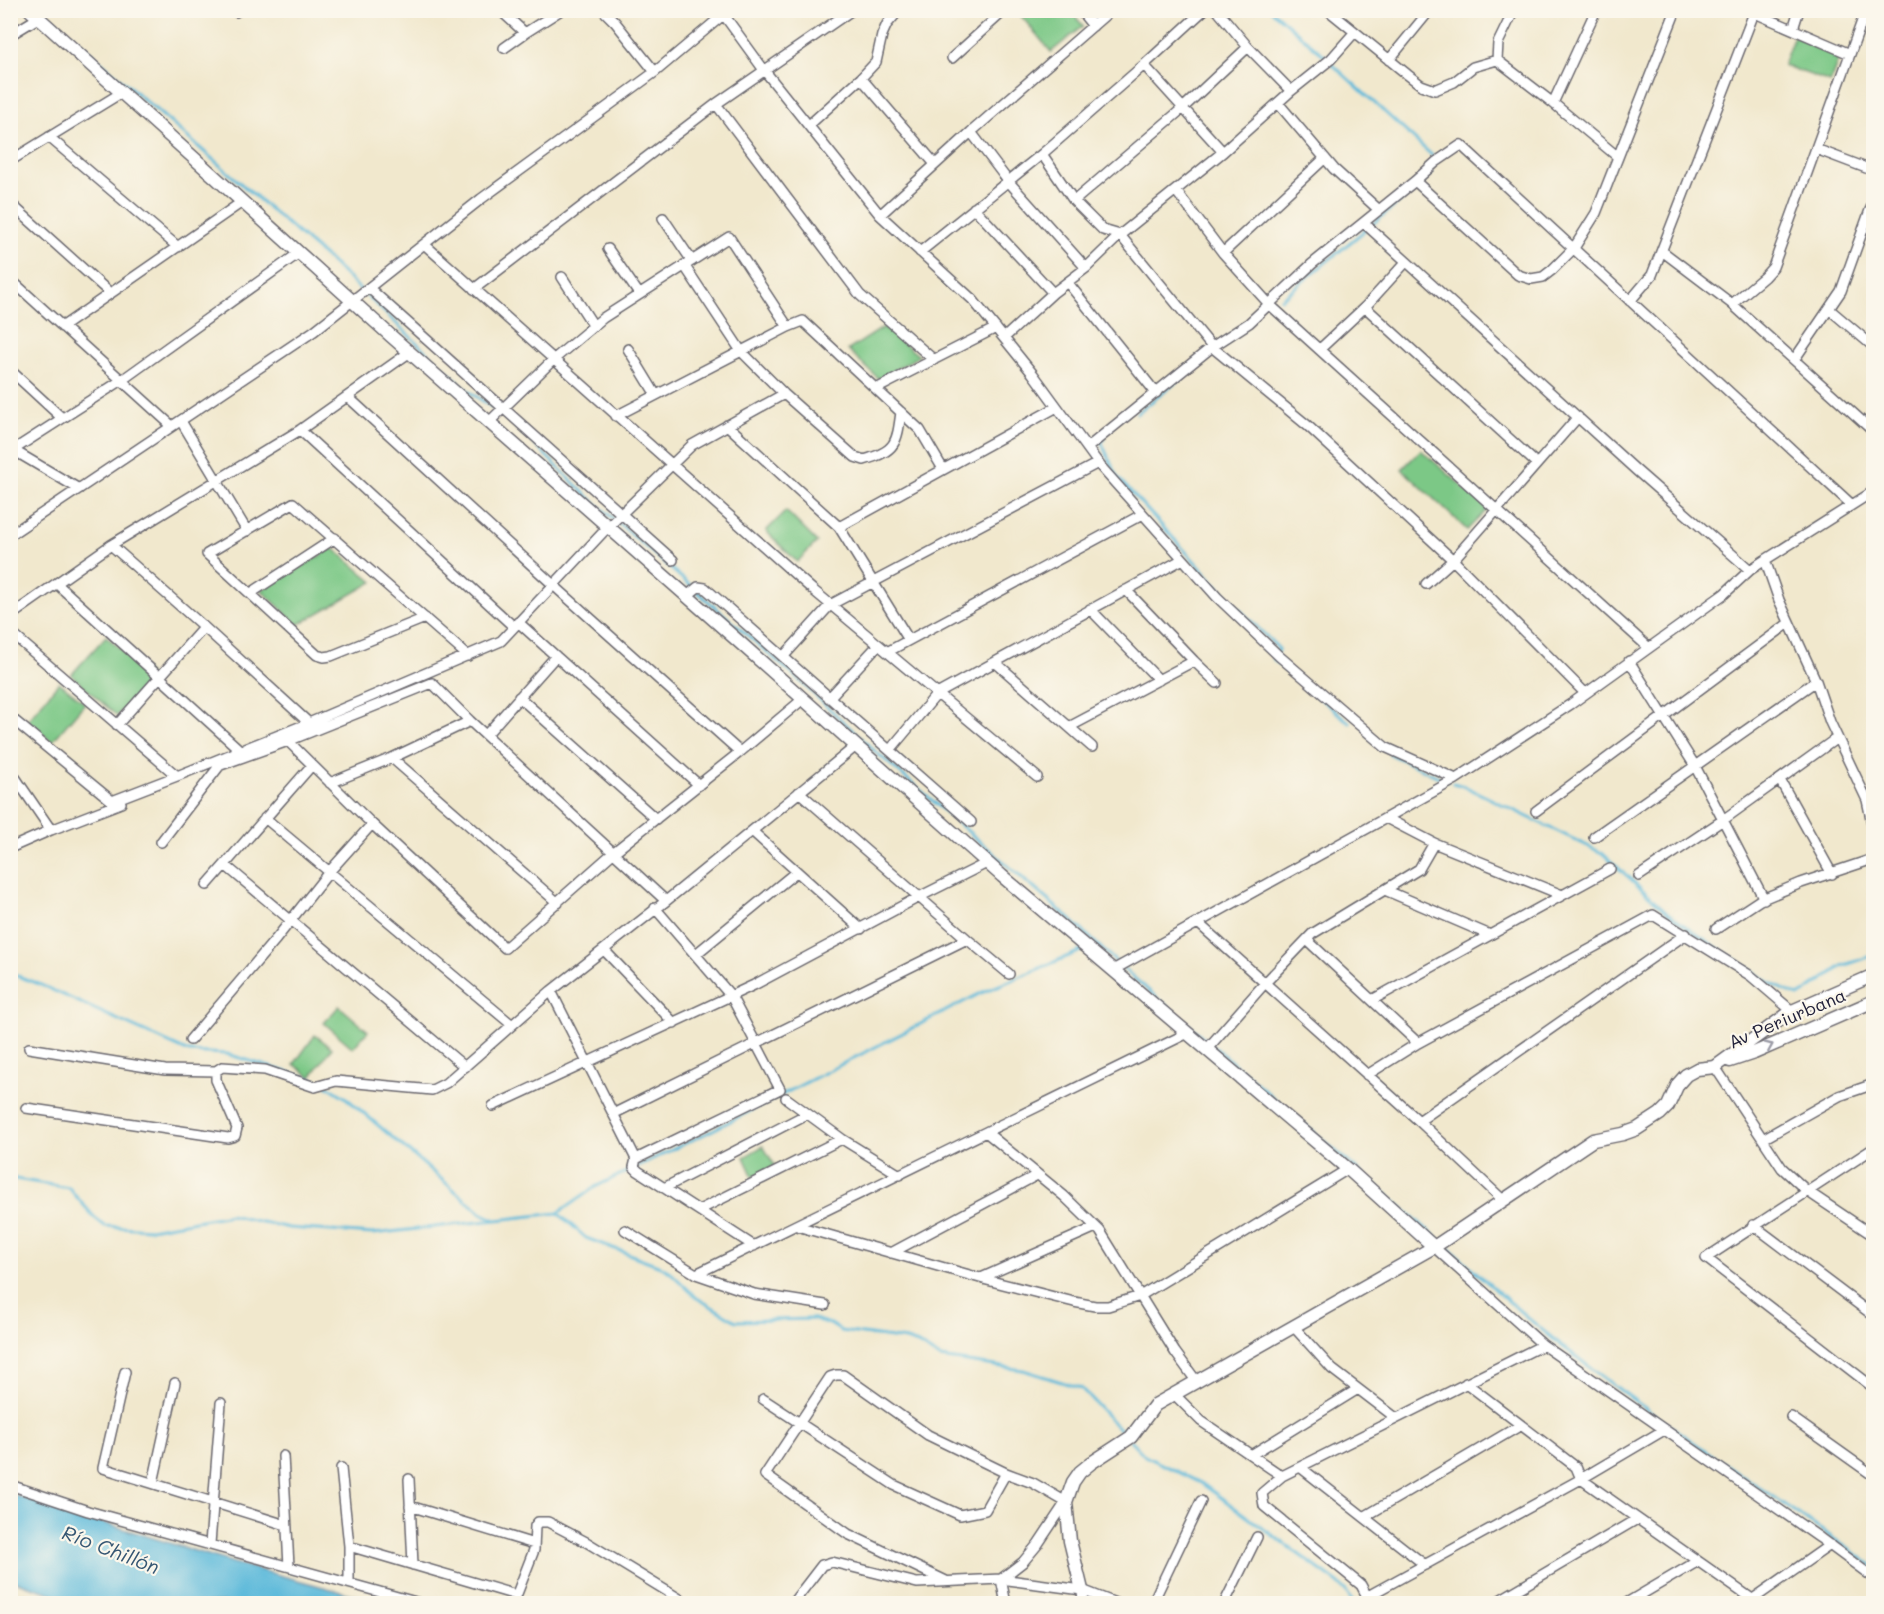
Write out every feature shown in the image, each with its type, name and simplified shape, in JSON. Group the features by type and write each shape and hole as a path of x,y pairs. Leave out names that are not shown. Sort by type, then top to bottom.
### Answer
{"street":[{"path":"500,10 525,33"},
{"path":"504,48 561,10"},
{"path":"603,10 655,72"},
{"path":"474,289 716,104 852,10"},
{"path":"808,125 876,62 884,29 899,10"},
{"path":"952,58 1005,10"},
{"path":"1080,10 1093,26"},
{"path":"880,215 1111,10"},
{"path":"920,252 1042,154 1204,10"},
{"path":"1217,10 1248,47 1292,92"},
{"path":"1328,10 1421,85 1435,90 1454,82 1473,67 1497,60"},
{"path":"1339,20 1346,10"},
{"path":"1389,60 1430,10"},
{"path":"1497,60 1498,43 1514,10"},
{"path":"1553,104 1596,10"},
{"path":"1414,181 1518,275 1531,279 1543,277 1574,248 1596,213 1676,10"},
{"path":"1793,29 1799,10"},
{"path":"1732,304 1773,267 1866,10"},
{"path":"1630,301 1653,275 1751,12 1850,54"},
{"path":"10,535 314,331 481,199 655,72 726,13 764,70 880,215 973,300 1098,463 1217,597 1279,656 1385,747 1456,778"},
{"path":"10,35 34,14 352,301 987,863 1348,1169 1543,1345 1874,1578"},
{"path":"1004,338 1053,293 1068,283 1120,236 1223,152 1331,59 1354,33"},
{"path":"1074,201 1183,108 1248,47"},
{"path":"1497,60 1618,157"},
{"path":"1144,65 1223,152"},
{"path":"861,78 935,164"},
{"path":"10,161 121,93"},
{"path":"1278,103 1325,158 1379,210"},
{"path":"716,104 861,295 934,360"},
{"path":"971,132 1008,181 1086,267"},
{"path":"50,137 178,247"},
{"path":"1086,448 1212,347 1249,322 1312,264 1436,162 1461,145 1852,505"},
{"path":"1816,149 1874,171"},
{"path":"1042,154 1074,201 1103,230 1120,236 1212,347 1308,426 1453,560 1586,693"},
{"path":"1223,253 1325,158"},
{"path":"1176,191 1223,253 1269,304 1648,647"},
{"path":"1794,360 1842,291 1874,199"},
{"path":"62,327 242,202"},
{"path":"10,203 110,293"},
{"path":"974,208 1053,293"},
{"path":"663,218 741,351 784,394 855,457 864,460 889,450 898,432 901,412"},
{"path":"1364,223 1750,570"},
{"path":"489,422 593,325 729,237 788,327"},
{"path":"424,244 830,605 1036,777"},
{"path":"608,249 639,294"},
{"path":"1662,251 1732,304 1874,432"},
{"path":"79,489 12,451 122,381 299,253"},
{"path":"1320,349 1365,307 1406,262"},
{"path":"562,277 593,325"},
{"path":"10,279 172,426"},
{"path":"1068,283 1156,393"},
{"path":"369,288 674,560"},
{"path":"1365,307 1537,464"},
{"path":"1829,309 1874,347"},
{"path":"616,416 803,321 920,430 943,469"},
{"path":"876,389 996,328"},
{"path":"628,349 657,395"},
{"path":"10,616 111,545 300,430 410,352"},
{"path":"10,370 63,418"},
{"path":"10,717 112,801 309,723 501,641 608,527 692,446 784,394"},
{"path":"348,397 740,752"},
{"path":"839,527 1057,407"},
{"path":"1426,584 1453,560 1578,417"},
{"path":"181,420 247,531"},
{"path":"727,425 839,527 909,640"},
{"path":"300,430 516,625 556,656 699,785"},
{"path":"783,657 830,605 1098,463"},
{"path":"1113,970 1456,778 1586,693 1724,594 1750,570 1874,491"},
{"path":"425,618 324,657 316,655 207,554 292,503 335,538 468,656"},
{"path":"887,652 1143,514"},
{"path":"251,593 335,538"},
{"path":"111,545 309,723"},
{"path":"890,750 937,694 1183,559"},
{"path":"1716,929 1764,899 1801,883 1873,860 1873,828 1863,788 1837,738 1816,681 1779,600 1765,560"},
{"path":"57,584 241,750"},
{"path":"687,596 698,587 705,588 971,822"},
{"path":"1126,590 1217,683"},
{"path":"1090,609 1159,680"},
{"path":"1536,811 1789,623"},
{"path":"117,725 204,627"},
{"path":"10,632 177,776"},
{"path":"829,698 878,645"},
{"path":"486,735 556,656"},
{"path":"1069,727 1194,661"},
{"path":"1629,661 1695,766 1764,899"},
{"path":"995,662 1092,747"},
{"path":"1594,837 1816,681"},
{"path":"10,848 51,830 288,741 432,683 470,721 666,901"},
{"path":"288,741 372,824 505,948 614,852 820,690"},
{"path":"519,697 656,819"},
{"path":"330,783 392,758 470,721"},
{"path":"1639,876 1723,820 1837,738"},
{"path":"29,1048 165,1071 216,1071 222,1067 265,1070 315,1087 336,1081 432,1090 446,1083 551,991 666,901 856,746"},
{"path":"392,758 558,903"},
{"path":"161,842 220,765"},
{"path":"207,885 312,765"},
{"path":"10,770 51,830"},
{"path":"1780,780 1832,873"},
{"path":"799,792 1009,974"},
{"path":"265,818 511,1024"},
{"path":"1386,818 1434,843 1562,895"},
{"path":"190,1040 291,921 329,872 372,824"},
{"path":"752,831 861,929"},
{"path":"1207,1049 1312,934 1419,869 1434,843"},
{"path":"493,1106 731,996 987,863"},
{"path":"225,865 465,1067"},
{"path":"1372,1000 1610,869"},
{"path":"696,954 796,872"},
{"path":"1385,890 1490,935"},
{"path":"636,1159 780,1089 731,996 655,908"},
{"path":"1367,1075 1418,1043 1653,915 1750,976 1792,1011"},
{"path":"1198,923 1419,1121 1503,1200"},
{"path":"1419,1121 1686,934"},
{"path":"613,1114 967,939"},
{"path":"1307,940 1418,1043"},
{"path":"604,950 674,1023"},
{"name":"Av Periurbana","path":"1714,1067 1792,1011 1874,975"},
{"path":"551,991 636,1159 634,1167 754,1246"},
{"name":"Av Periurbana","path":"1066,1502 1073,1482 1080,1472 1128,1439 1155,1405 1434,1247 1593,1140 1637,1129 1668,1106 1678,1084 1686,1075 1697,1069 1714,1067 1754,1053 1874,1001"},
{"path":"696,1274 1188,1033"},
{"path":"1714,1067 1782,1168 1807,1191 1874,1236"},
{"path":"26,1108 228,1138 234,1137 237,1134 237,1128 216,1080 216,1071"},
{"path":"1763,1139 1839,1096 1874,1084"},
{"path":"786,1098 842,1139 900,1175"},
{"path":"664,1188 807,1114"},
{"path":"986,1132 1064,1196 1100,1231 1175,1352 1197,1382"},
{"path":"699,1210 842,1139"},
{"path":"1874,1148 1706,1258 1874,1388"},
{"path":"797,1226 1074,1302 1108,1306 1140,1296 1348,1169"},
{"path":"891,1253 1037,1175"},
{"path":"1753,1226 1874,1316"},
{"path":"981,1278 1096,1227"},
{"path":"625,1230 696,1274 754,1294 825,1305"},
{"path":"1293,1326 1332,1369 1396,1418"},
{"path":"1543,1345 1282,1476 1262,1493 1264,1506 1361,1585 1370,1600 1425,1565 1581,1479 1664,1430"},
{"path":"125,1372 103,1468 286,1525"},
{"path":"946,1581 848,1534 765,1475 826,1382 836,1375 843,1375 928,1435 1006,1473 1033,1483 1066,1502"},
{"path":"153,1483 175,1383"},
{"path":"1467,1383 1576,1467 1581,1479 1752,1602 1830,1545"},
{"path":"1251,1455 1358,1389"},
{"path":"1175,1395 1201,1421 1282,1476"},
{"path":"763,1399 894,1485 960,1515 985,1510 1006,1473"},
{"path":"210,1544 221,1403"},
{"path":"1791,1418 1874,1476"},
{"path":"1364,1517 1521,1425"},
{"path":"283,1456 289,1566"},
{"path":"341,1467 349,1546 349,1583"},
{"path":"1300,1467 1425,1565"},
{"path":"409,1479 413,1565"},
{"path":"10,1485 88,1511 423,1604"},
{"path":"1152,1604 1201,1501"},
{"path":"1001,1579 1023,1562 1066,1502"},
{"path":"1066,1502 1070,1541 1082,1590 1083,1604"},
{"path":"411,1506 534,1544"},
{"path":"1493,1604 1637,1519"},
{"path":"349,1546 514,1599 534,1550 535,1526 538,1522 548,1522 588,1543 688,1604"},
{"path":"1224,1604 1257,1537"},
{"path":"1625,1604 1698,1561"},
{"path":"792,1604 822,1565 832,1562 917,1582 1001,1579 1082,1590 1118,1604"},
{"path":"1001,1579 1006,1604"}],"green space":[{"path":"1017,11 1071,11 1083,26 1051,52"},
{"path":"1794,36 1841,53 1830,82 1783,65"},
{"path":"884,327 919,356 879,379 848,350"},
{"path":"1421,450 1488,509 1467,530 1402,469"},
{"path":"786,511 817,542 797,562 766,531"},
{"path":"333,548 373,582 298,625 261,590"},
{"path":"106,636 152,677 117,716 71,675"},
{"path":"59,682 85,703 52,742 27,721"},
{"path":"339,1006 368,1031 353,1048 324,1023"},
{"path":"315,1035 332,1048 311,1077 294,1064"},
{"path":"763,1146 775,1166 753,1177 744,1157"}],"water":[{"name":"Río Chillón","path":"11,1494 234,1563 383,1603 80,1603 11,1580"}],"waterway":[{"path":"41,10 330,261 468,391 510,419"},
{"path":"1271,10 1327,58"},
{"path":"1331,63 1437,160"},
{"path":"1281,299 1419,186 1431,172"},
{"path":"1137,413 1229,341"},
{"path":"516,426 585,494 790,672 877,753 1071,920 1127,972 1438,1239"},
{"path":"1104,439 1101,441 1117,477 1234,604 1279,649 1273,659 1350,723"},
{"path":"1390,754 1447,781"},
{"path":"1453,783 1464,786 1602,853 1669,914 1692,931 1768,982 1798,996 1842,966 1874,955"},
{"path":"638,1166 981,993 1083,950"},
{"path":"10,973 189,1052 227,1054 320,1082"},
{"path":"326,1085 345,1097 481,1213 494,1219"},
{"path":"10,1178 69,1188 105,1226 150,1229 230,1215 289,1228 373,1234 558,1213 595,1187 632,1169"},
{"path":"558,1213 586,1238 658,1265 670,1272 697,1298 736,1321 813,1319 830,1324 841,1331 906,1340 918,1344 940,1358 1023,1370 1081,1388 1125,1435"},
{"path":"1443,1243 1533,1322 1586,1364 1667,1424 1874,1567"},
{"path":"1130,1440 1145,1456 1201,1483 1338,1583 1354,1604"}]}
